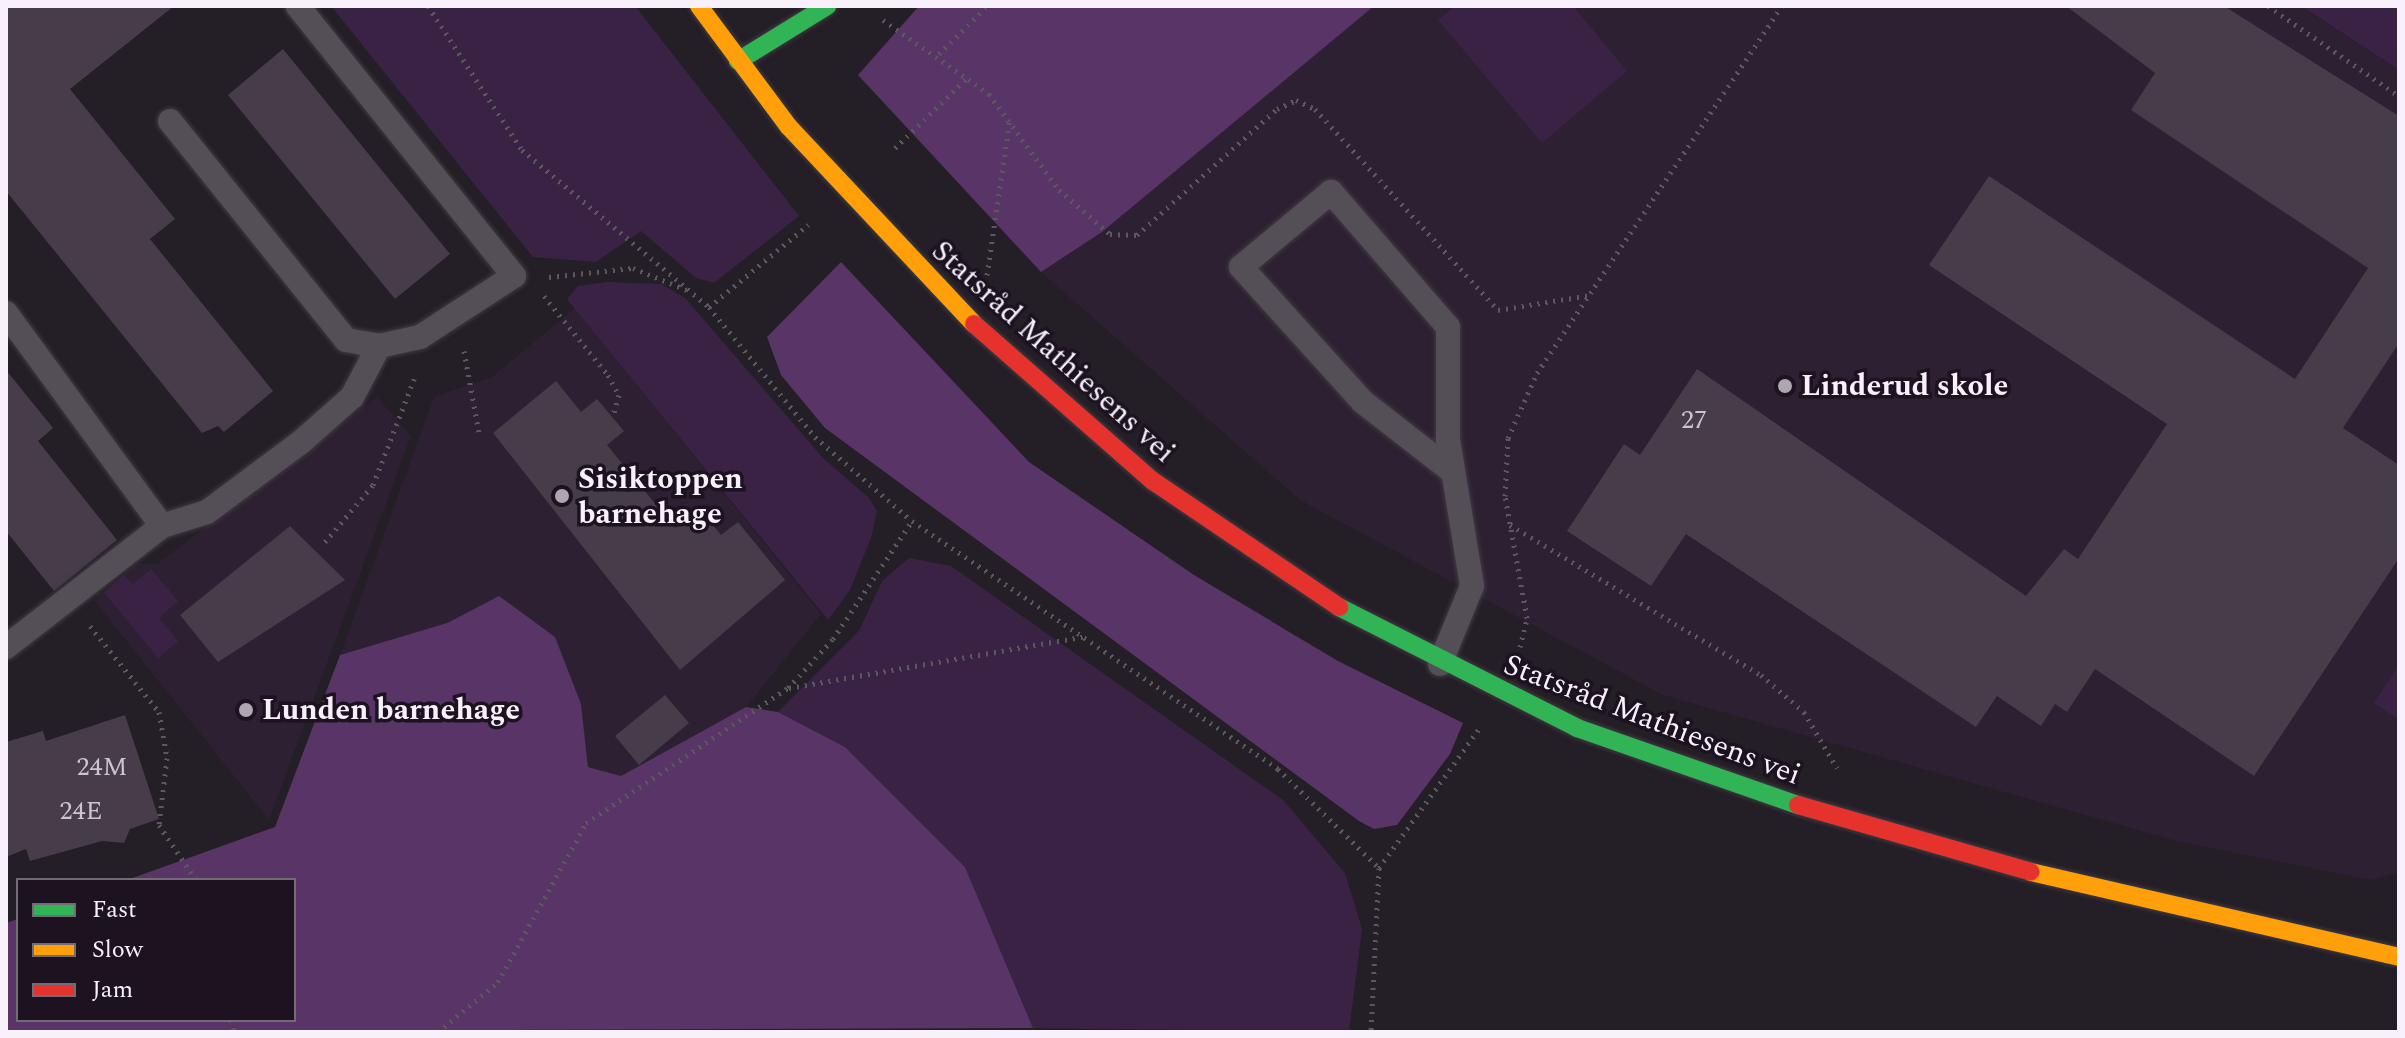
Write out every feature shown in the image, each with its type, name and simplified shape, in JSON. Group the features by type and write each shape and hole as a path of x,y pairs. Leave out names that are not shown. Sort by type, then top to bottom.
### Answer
{"street":[{"name":"Statsråd Mathiesens vei","path":"699,6 738,61 897,250 1076,420 1276,569 1440,664 1577,728 1813,811 2051,878 2391,956"},
{"path":"738,61 827,6"}],"lane":[{"path":"170,121 346,340 379,346 420,337 455,320 522,278 298,6"},
{"path":"1440,664 1472,586 1453,472 1448,327 1331,192 1241,267 1363,402 1453,472"},
{"path":"6,313 162,526"},
{"path":"6,647 162,526 207,512 301,442 352,397 379,346"},
{"path":"2391,956 2399,934"}],"path":[{"path":"428,6 522,150 709,307 815,437 912,521 1087,636 1278,769 1379,868"},
{"path":"939,54 987,6"},
{"path":"1517,660 1527,618 1510,524 1508,438 1537,373 1782,6"},
{"path":"2268,6 2399,96"},
{"path":"883,20 939,54 989,94"},
{"path":"895,148 969,76"},
{"path":"986,280 1010,120"},
{"path":"709,307 808,225"},
{"path":"522,278 633,268 692,291"},
{"path":"522,278 608,375 619,395 614,412"},
{"path":"455,320 479,433"},
{"path":"325,542 373,485 414,387 420,337"},
{"path":"438,1032 498,982 586,823 788,688 833,639 912,521"},
{"path":"1510,524 1761,675 1804,712 1844,779"},
{"path":"68,599 159,712 167,758 159,825 195,878"},
{"path":"788,688 1087,636"},
{"path":"1371,1032 1371,977 1379,868 1483,723"}],"shaded area":[{"path":"331,6 635,6 799,216 714,283 696,278 641,231 596,262 533,257"},
{"path":"919,6 1374,6 1102,232 1041,272 858,75"},
{"name":"Linderud skole","path":"1374,6 2300,6 2399,70 2399,872 2371,880 2177,841 1663,695 1300,500 1041,272 1102,232"},
{"path":"1455,6 1573,6 1627,71 1542,143 1438,20"},
{"path":"2301,6 2399,6 2399,70"},
{"path":"841,262 1029,462 1194,575 1338,661 1463,723 1450,754 1397,825 1374,829 1359,821 825,428 781,375 767,337"},
{"path":"606,282 661,284 685,298 823,458 869,498 877,511 871,538 850,590 828,620 567,299 578,286"},
{"name":"Sisiktoppen barnehage","path":"575,308 821,614 746,707 621,776 588,767 581,704 499,596 447,623 340,655 434,397 492,377"},
{"name":"Lunden barnehage","path":"377,397 411,436 269,820 94,600 138,563 157,564"},
{"path":"909,558 951,566 1283,800 1345,873 1362,929 1349,1032 1033,1028 965,867 845,747 778,712 859,631 882,581"},
{"path":"151,569 178,601 159,618 178,641 158,658 104,592 124,575 133,584"},
{"path":"499,596 555,637 581,704 588,767 621,776 746,707 778,712 845,747 965,867 1033,1028 6,1032 6,923 16,920 16,1022 296,1022 296,878 133,878 275,827 340,655 447,623"},
{"path":"2399,665 2399,720 2374,703"}],"building":[{"path":"6,6 174,6 70,89 175,219 150,239 273,391 224,432 218,426 202,433 6,191"},
{"path":"2066,6 2224,6 2399,116 2399,343 2343,428 2399,465 2399,558 2254,776 2095,669 2067,712 2055,704 2041,726 1997,696 1976,727 1686,534 1651,586 1567,531 1624,444 1640,455 1697,369 2026,596 2064,549 2078,559 2167,424 1929,265 1989,176 2295,379 2368,268 2131,110 2155,73"},
{"path":"283,49 450,254 395,299 228,95"},
{"path":"6,370 53,428 38,441 117,540 54,591 6,531"},
{"path":"556,381 581,412 597,399 624,431 607,445 675,528 699,508 721,535 738,522 785,580 680,670 493,433"},
{"path":"290,526 345,580 218,662 180,615"},
{"path":"665,695 689,723 639,765 615,736"},
{"path":"125,715 159,819 130,829 124,843 102,841 30,861 26,849 6,857 6,742 43,731 46,741"}],"traffic: fast":[{"path":"738,61 827,6"},
{"path":"1339,607 1577,728 1798,805"}],"traffic: slow":[{"path":"699,6 789,127 974,324"},
{"path":"2031,872 2399,957"}],"traffic: jam":[{"path":"974,324 1153,481 1339,607"},
{"path":"1798,805 2031,872"}],"place":[{"name":"Linderud skole","path":"1785,386"},
{"name":"Sisiktoppen barnehage","path":"562,496"},
{"name":"Lunden barnehage","path":"246,710"}]}
